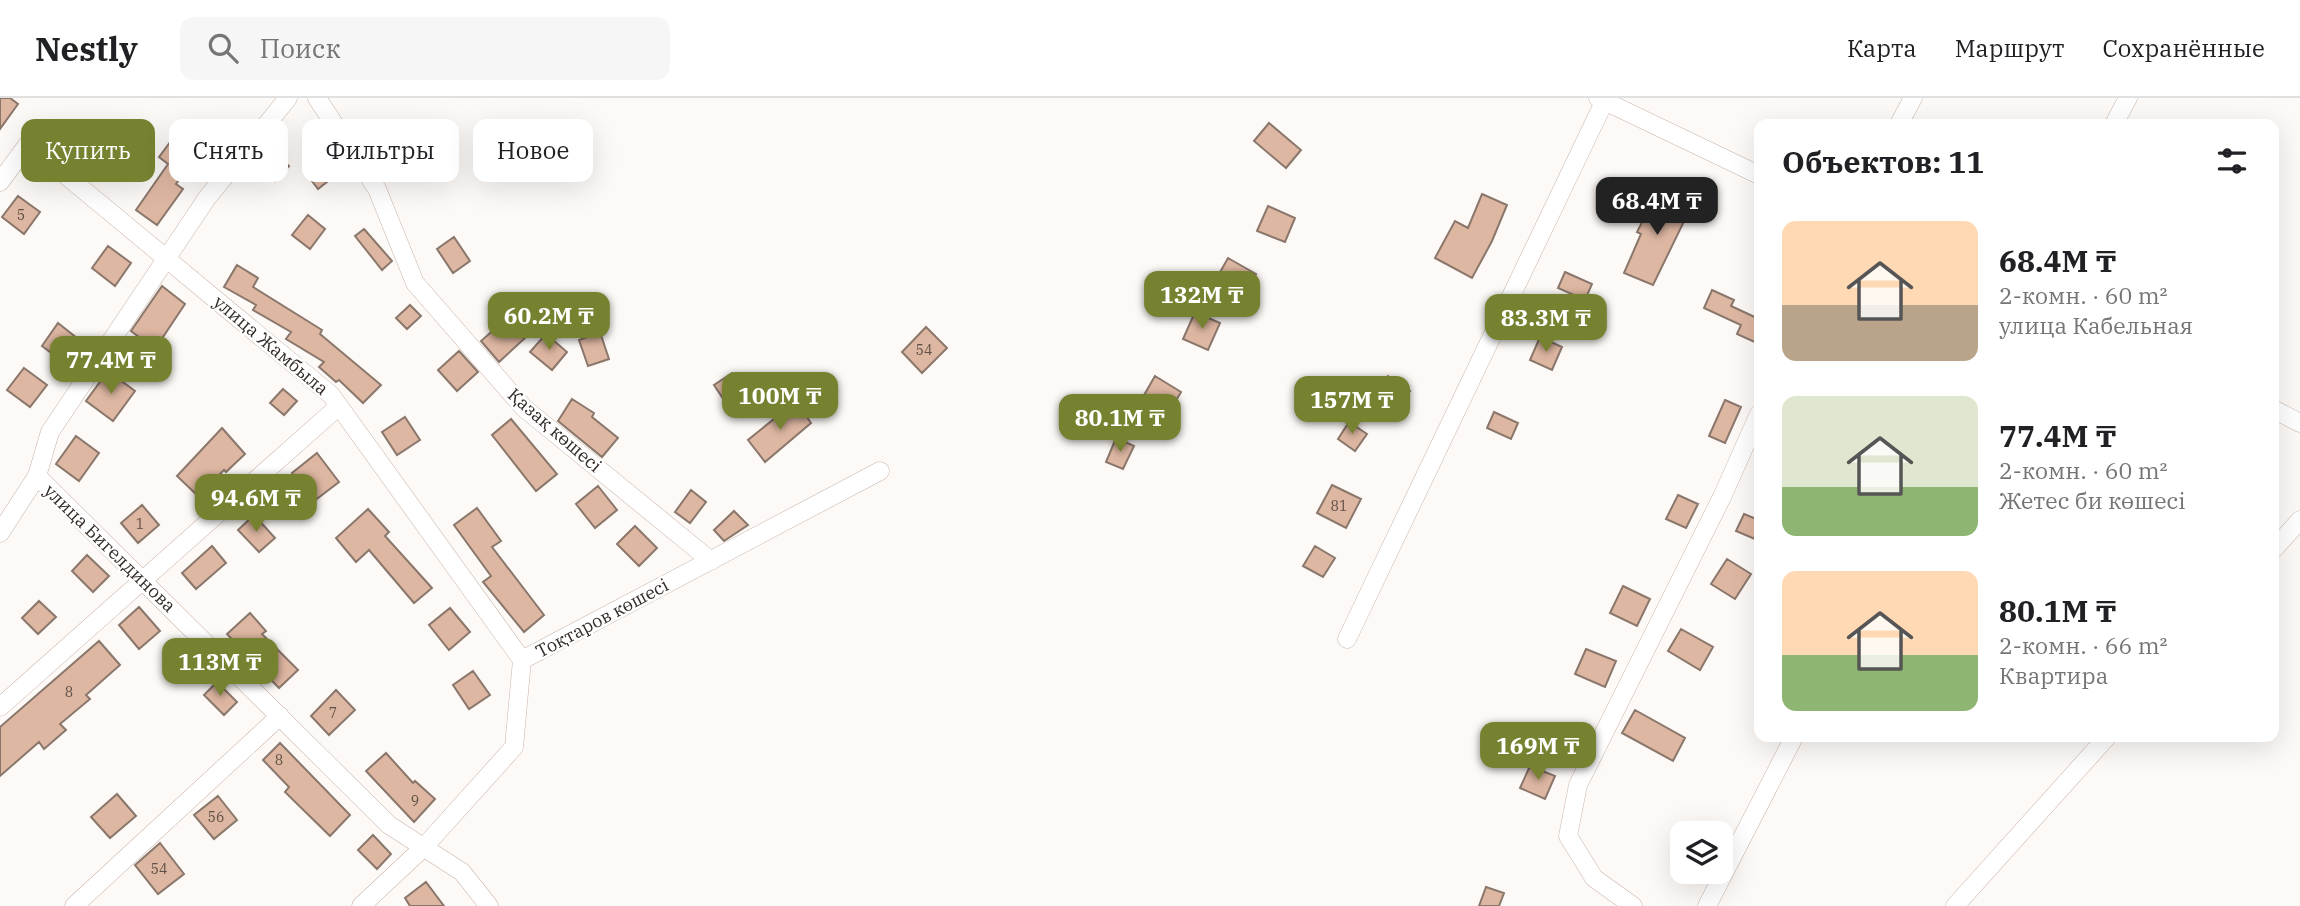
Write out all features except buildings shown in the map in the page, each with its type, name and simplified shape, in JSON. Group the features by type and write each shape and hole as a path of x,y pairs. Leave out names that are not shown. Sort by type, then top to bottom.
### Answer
{"street":[{"path":"0,533 37,476 50,432 207,198 288,98"},
{"name":"Қазақ көшесі","path":"317,98 377,190 415,284 524,408 711,561"},
{"path":"1902,119 1913,98"},
{"path":"2117,119 2128,98"},
{"path":"1347,639 1603,99 1754,173"},
{"name":"улица Жамбыла","path":"0,182 28,144 331,395 522,660"},
{"path":"0,707 339,405"},
{"path":"2279,412 2300,423"},
{"path":"1633,906 1594,878 1568,836 1578,785 1754,425"},
{"name":"Тоқтаров көшесі","path":"361,906 424,847 514,747 522,660 880,471"},
{"name":"улица Бигелдинова","path":"37,476 389,825 463,872 489,906"},
{"path":"2279,543 2300,520"},
{"path":"74,906 280,716"},
{"path":"1707,906 1791,742"},
{"path":"1955,906 2103,742"}]}
